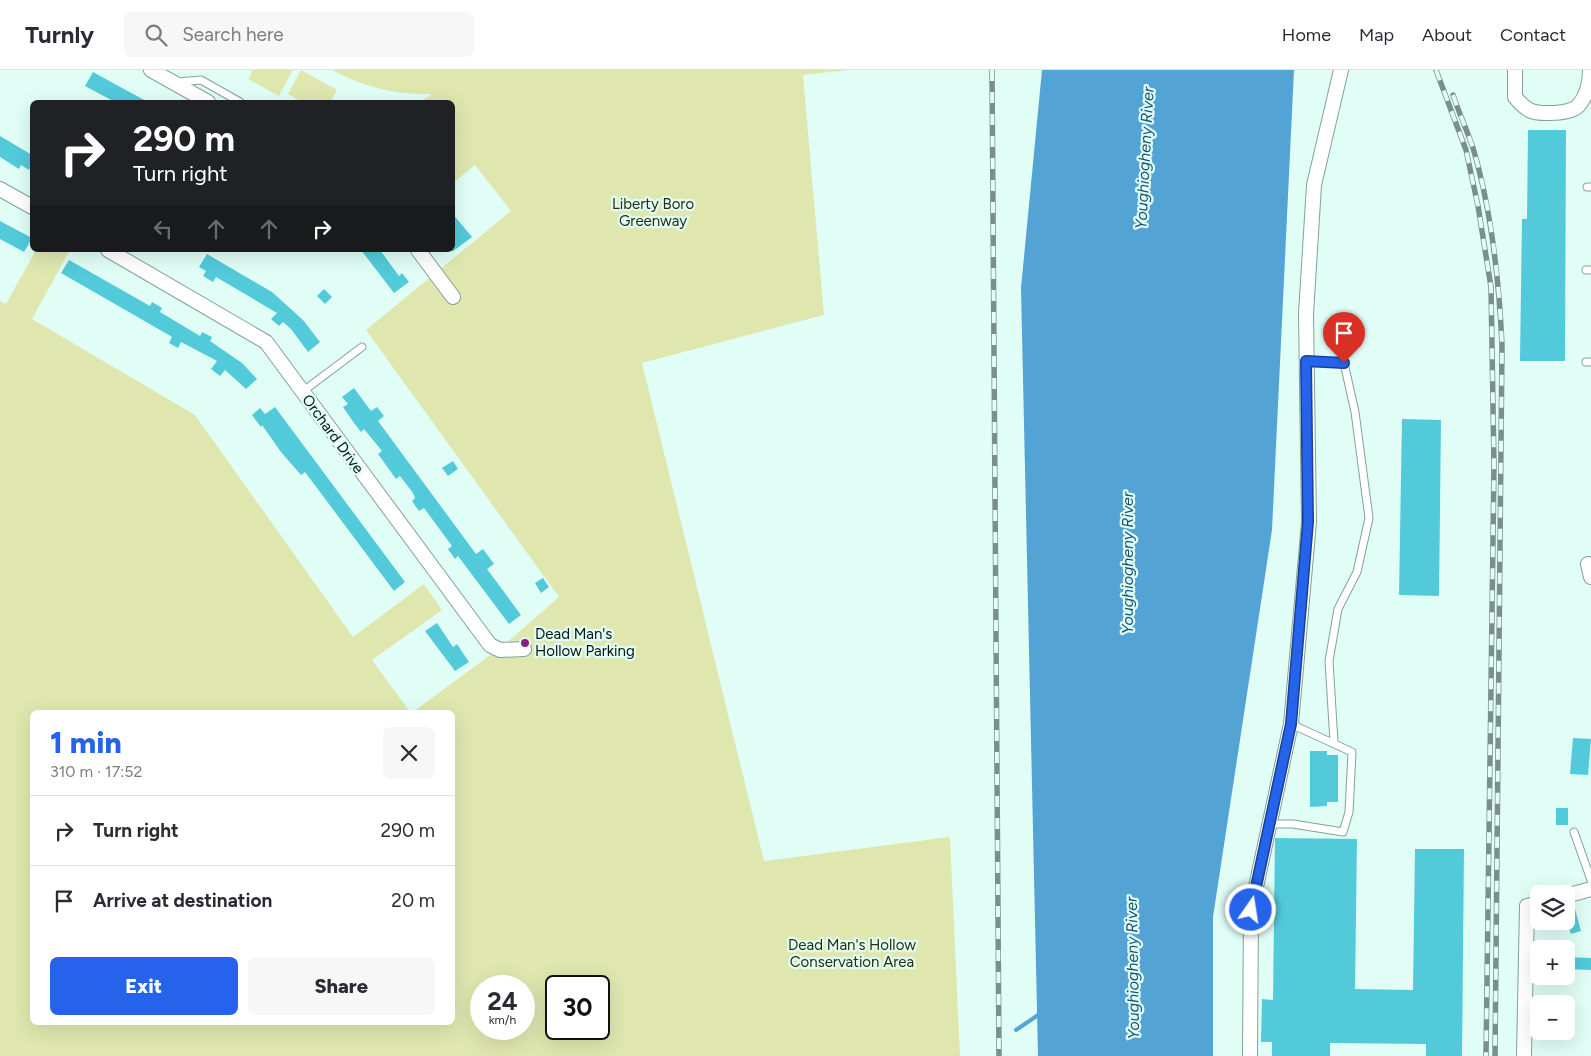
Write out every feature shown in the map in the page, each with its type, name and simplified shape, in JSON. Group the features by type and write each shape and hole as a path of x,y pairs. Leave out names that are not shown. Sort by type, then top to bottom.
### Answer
{"street":[{"path":"151,70 204,100"},
{"path":"1250,1056 1251,910 1291,724 1308,522 1306,314 1314,185 1341,70"},
{"path":"1515,70 1515,97 1520,103 1531,111 1558,113 1576,108 1584,97 1590,83 1590,70"},
{"path":"0,189 30,206"},
{"name":"Orchard Drive","path":"111,252 266,342 490,645 500,650 524,649"},
{"path":"419,252 453,297"},
{"path":"1575,893 1591,889"},
{"path":"1524,1056 1532,930"}],"lane":[{"path":"173,82 200,80 236,100"},
{"path":"302,392 362,347"},
{"path":"1306,361 1344,363 1355,412 1369,518 1357,572 1338,609 1329,661 1334,742"},
{"path":"1270,824 1294,824 1343,832 1349,812 1352,752 1334,742 1291,724"},
{"path":"1574,832 1591,880"}],"green space":[{"path":"253,70 293,70 279,96 248,79"},
{"path":"301,70 337,90 331,100 299,100 288,94"},
{"path":"332,70 848,70 803,75 824,315 642,363 764,861 950,837 960,1056 0,1056 0,301 6,304 35,252 69,252 32,319 195,415 353,637 424,584 442,610 372,660 409,710 30,710 30,1025 455,1025 455,710 416,710 505,644 559,597 366,330 511,211 475,165 455,181 455,100 423,100 432,94 405,93 368,85"}],"water":[{"name":"Youghiogheny River","path":"1042,70 1294,70 1272,530 1213,917 1213,1056 1038,1056 1021,288"}],"building":[{"path":"93,72 144,100 111,100 85,86"},
{"path":"1528,130 1566,130 1565,361 1520,361 1522,219 1527,219"},
{"path":"0,136 30,154 30,168 29,170 21,165 19,169 0,157"},
{"path":"455,217 472,237 455,250"},
{"path":"0,221 30,237 30,242 24,252 0,239"},
{"path":"363,252 381,252 399,276 402,273 409,282 394,293"},
{"path":"207,254 272,292 303,320 320,342 308,352 291,329 283,322 279,326 271,319 277,313 216,277 213,282 203,276 206,271 199,267"},
{"path":"69,260 150,306 152,302 162,308 160,312 200,336 202,332 212,337 210,341 242,363 257,379 246,389 225,370 220,376 211,369 217,361 181,342 178,348 169,343 172,337 61,273"},
{"path":"324,289 332,297 325,304 317,296"},
{"path":"354,388 371,411 377,407 384,416 378,421 476,554 483,549 494,564 487,569 521,615 509,624 458,556 455,559 448,549 452,546 424,508 419,511 412,501 415,498 413,493 400,476 396,479 378,454 382,451 364,429 361,432 343,407 348,404 342,397"},
{"path":"275,407 405,582 394,591 305,472 301,475 252,415 260,408 265,414"},
{"path":"1402,419 1441,420 1439,596 1399,595"},
{"path":"453,461 458,469 448,476 442,468"},
{"path":"543,578 549,587 541,593 535,583"},
{"path":"437,623 453,647 457,644 469,662 455,671 425,631"},
{"path":"1573,738 1591,739 1588,775 1570,774"},
{"path":"1310,751 1327,751 1327,755 1338,755 1338,802 1327,802 1327,806 1310,807"},
{"path":"1556,808 1568,808 1568,825 1556,825"},
{"path":"1275,838 1357,839 1355,989 1413,990 1415,849 1464,849 1462,1056 1426,1056 1426,1044 1330,1043 1330,1056 1272,1056 1272,1042 1261,1042 1262,999 1273,1000"},
{"path":"1575,909 1581,931 1571,934 1569,930 1575,930"},
{"path":"1575,957 1591,958 1591,970 1575,969"}],"waterway":[{"path":"1016,1030 1041,1013"}],"railway":[{"path":"992,70 999,1056"},
{"path":"1436,70 1466,150 1478,206 1491,287 1494,465 1486,1056"},
{"path":"1453,95 1473,148 1490,221 1497,271 1502,345 1495,1056"}],"place":[{"name":"Dead Man's Hollow Parking","path":"525,643"}],"route":[{"path":"1251,910 1291,724 1308,522 1306,361 1344,363"}],"park label":[{"name":"Liberty Boro Greenway","path":"653,212"},
{"name":"Dead Man's Hollow Conservation Area","path":"852,954"}]}
